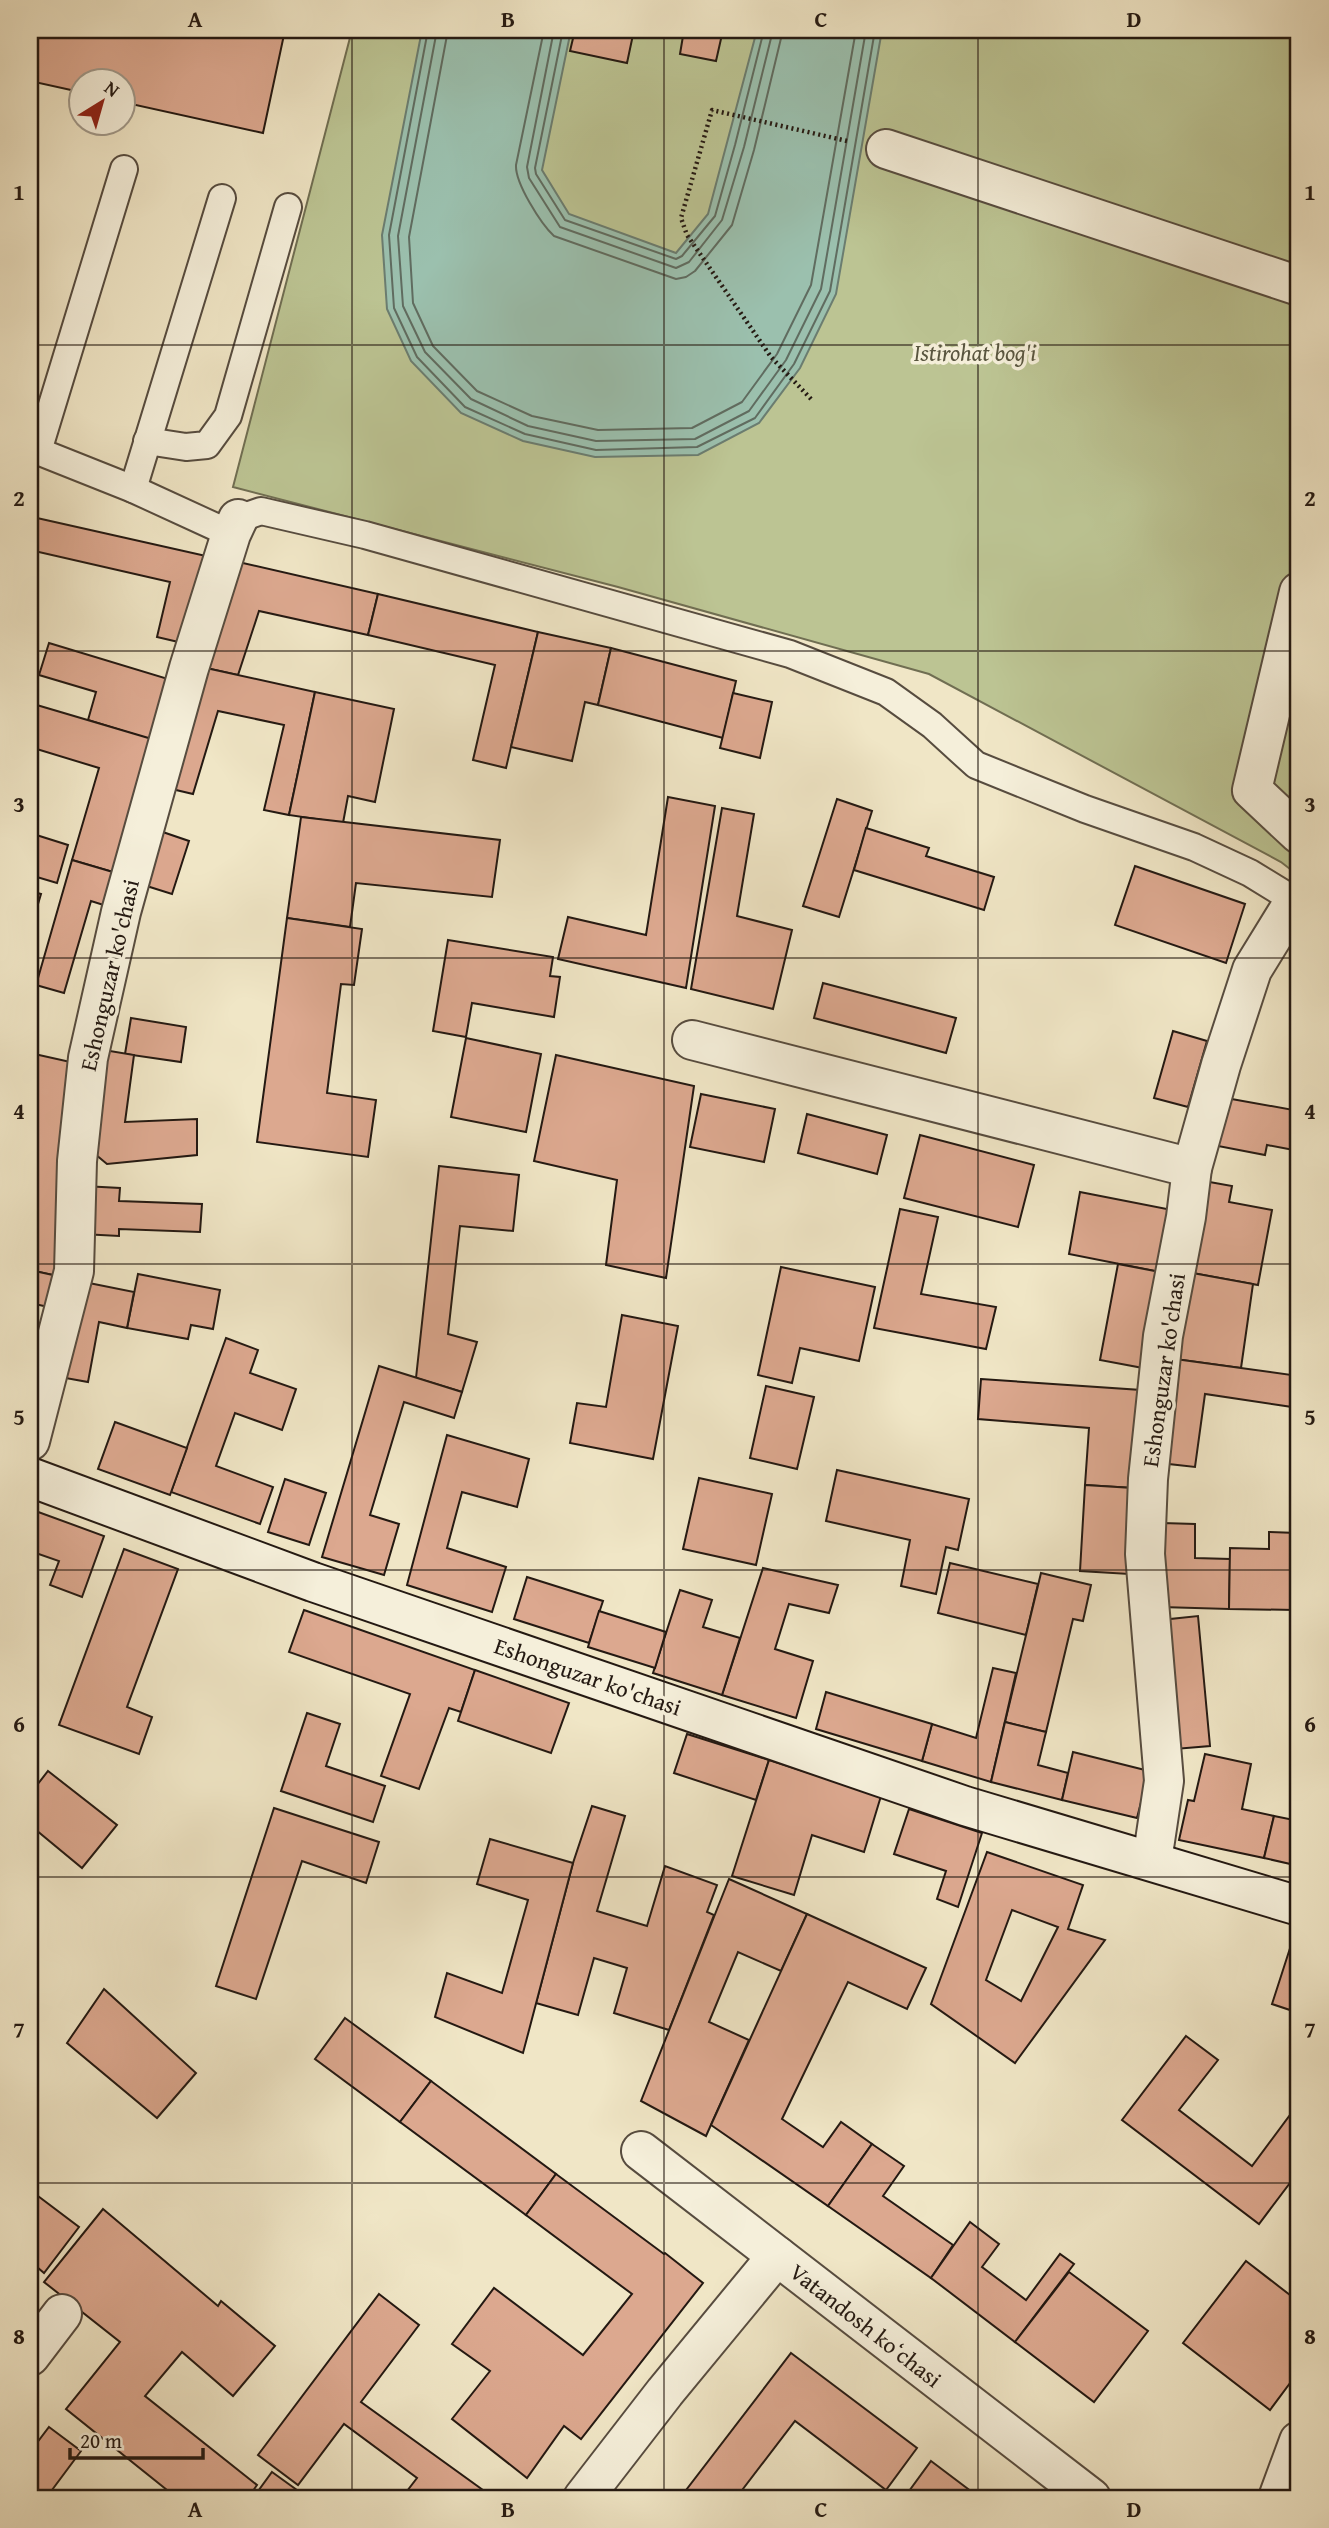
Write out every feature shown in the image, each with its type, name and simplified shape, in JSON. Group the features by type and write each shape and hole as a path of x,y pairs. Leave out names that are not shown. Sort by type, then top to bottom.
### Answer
{"street":[{"path":"872,146 1299,286"},
{"name":"Eshonguzar ko'chasi","path":"30,1441 74,1271 76,1161 88,1058 121,912 189,668 235,526"},
{"path":"1299,592 1252,790 1299,834"},
{"name":"Eshonguzar ko'chasi","path":"1152,1861 1164,1781 1145,1554 1148,1479 1163,1336 1186,1217 1192,1168 1221,1065 1252,970 1297,901"},
{"path":"692,1040 1192,1168"},
{"name":"Eshonguzar ko'chasi","path":"30,1477 313,1582 965,1806 1299,1906"},
{"name":"Vatandosh koʻchasi","path":"641,2151 1091,2498"},
{"path":"583,2498 665,2392 777,2256"},
{"path":"30,2356 62,2314"},
{"path":"1278,2498 1299,2441"}],"lane":[{"path":"124,169 34,449 235,526 261,511 365,536 790,654 886,692 932,725 976,765 1085,809 1194,848 1250,873 1297,901"},
{"path":"133,489 222,198"},
{"path":"148,441 186,447 207,445 228,416 288,207"}],"path":[{"path":"811,399 771,357 687,235 681,218 712,110 872,146"}],"green space":[{"name":"Istirohat bog'i","path":"352,30 1299,30 1299,876 1281,862 929,674 618,587 233,487"}],"water":[{"path":"422,30 571,30 542,170 569,214 676,253 708,214 757,30 882,30 836,294 800,368 759,423 698,455 595,457 523,441 461,413 411,361 387,309 382,235"}],"building":[{"path":"30,30 285,30 263,133 136,105 136,66 66,66 66,89 30,81"},
{"path":"575,30 634,30 627,63 570,51"},
{"path":"684,30 723,30 716,61 680,54"},
{"path":"37,518 206,556 187,644 157,637 170,582 30,550"},
{"path":"234,561 378,594 368,635 259,611 238,675 197,666"},
{"path":"378,594 538,632 506,768 473,760 495,665 368,635"},
{"path":"538,632 611,648 598,705 585,702 572,761 511,747"},
{"path":"49,643 178,682 149,739 88,720 96,692 39,675"},
{"path":"611,648 736,681 723,738 598,705"},
{"path":"197,666 315,692 289,815 264,810 284,725 218,711 193,794 159,786"},
{"path":"315,692 394,709 375,802 348,796 343,823 289,815"},
{"path":"733,693 772,702 760,758 720,748"},
{"path":"30,703 162,742 123,875 72,860 99,768 30,747"},
{"path":"668,797 715,806 686,988 558,959 568,917 646,935"},
{"path":"837,799 872,811 839,917 803,906"},
{"path":"722,808 754,814 737,916 792,930 773,1009 691,989"},
{"path":"301,817 500,840 492,897 356,883 350,927 287,918"},
{"path":"151,828 189,841 172,894 134,882"},
{"path":"866,828 929,848 926,856 994,877 984,910 854,870"},
{"path":"30,833 68,845 57,883 30,875"},
{"path":"72,860 123,875 113,908 91,901 64,993 36,985"},
{"path":"1135,866 1245,904 1226,963 1115,925"},
{"path":"30,891 41,894 30,931"},
{"path":"287,918 362,929 354,985 341,984 327,1093 376,1100 368,1157 257,1142"},
{"path":"448,940 553,957 550,976 560,977 554,1017 472,1003 466,1037 433,1031"},
{"path":"823,983 956,1018 946,1053 814,1018"},
{"path":"131,1018 186,1027 181,1062 125,1054"},
{"path":"1173,1031 1207,1041 1188,1107 1154,1098"},
{"path":"466,1038 541,1054 526,1132 451,1117"},
{"path":"98,1049 134,1055 125,1122 197,1119 197,1155 107,1164 83,1144"},
{"path":"30,1053 75,1063 62,1277 30,1270 30,1190 35,1110 30,1109"},
{"path":"556,1055 694,1086 666,1278 606,1265 617,1180 534,1161"},
{"path":"701,1094 775,1109 764,1162 690,1147"},
{"path":"1226,1098 1299,1111 1299,1151 1267,1145 1265,1155 1218,1146"},
{"path":"807,1114 887,1135 877,1174 798,1153"},
{"path":"920,1135 1034,1165 1018,1227 904,1198"},
{"path":"439,1166 519,1175 513,1231 460,1226 448,1334 477,1342 462,1392 416,1378"},
{"path":"1204,1181 1232,1186 1229,1202 1272,1210 1258,1285 1187,1272"},
{"path":"83,1186 120,1188 119,1201 202,1204 200,1232 119,1229 119,1236 82,1234"},
{"path":"1080,1192 1172,1210 1160,1272 1069,1254"},
{"path":"900,1209 938,1217 921,1294 996,1307 986,1349 874,1328"},
{"path":"1118,1264 1160,1272 1143,1368 1100,1360"},
{"path":"781,1267 875,1287 859,1361 800,1348 792,1383 758,1375"},
{"path":"30,1270 62,1277 53,1308 30,1303"},
{"path":"1187,1272 1253,1284 1241,1368 1175,1359"},
{"path":"138,1274 220,1290 213,1329 191,1325 188,1339 127,1328"},
{"path":"79,1281 134,1292 127,1328 99,1322 88,1382 60,1377"},
{"path":"622,1315 678,1326 653,1459 570,1443 577,1403 606,1407"},
{"path":"226,1338 258,1350 250,1373 296,1389 282,1430 235,1413 216,1466 273,1487 260,1524 171,1492"},
{"path":"1175,1359 1299,1376 1299,1408 1205,1394 1195,1467 1160,1463"},
{"path":"379,1366 462,1392 454,1418 404,1402 370,1515 399,1524 384,1575 322,1557"},
{"path":"981,1379 1141,1390 1133,1488 1085,1485 1089,1428 978,1419"},
{"path":"766,1386 814,1397 797,1469 750,1458"},
{"path":"115,1422 187,1448 170,1495 98,1469"},
{"path":"447,1435 529,1459 517,1507 462,1492 447,1548 506,1567 492,1612 407,1585"},
{"path":"837,1470 969,1499 958,1550 946,1547 936,1594 901,1586 910,1540 826,1521"},
{"path":"699,1478 772,1494 756,1565 683,1549"},
{"path":"285,1479 326,1493 309,1545 268,1532"},
{"path":"1085,1485 1133,1488 1129,1574 1080,1571"},
{"path":"30,1509 104,1536 82,1597 50,1585 59,1561 30,1551"},
{"path":"1162,1523 1195,1524 1195,1558 1230,1559 1229,1609 1161,1607"},
{"path":"1269,1532 1297,1533 1295,1610 1229,1609 1230,1548 1269,1549"},
{"path":"124,1549 178,1569 127,1707 152,1717 139,1754 59,1725"},
{"path":"950,1563 1038,1584 1026,1635 938,1613"},
{"path":"763,1568 838,1585 829,1613 789,1604 775,1649 813,1661 796,1718 722,1695"},
{"path":"1041,1573 1091,1585 1083,1621 1073,1619 1046,1732 1005,1722"},
{"path":"527,1577 603,1601 589,1643 514,1619"},
{"path":"680,1590 712,1600 703,1627 740,1638 722,1695 653,1673"},
{"path":"304,1610 475,1670 461,1712 449,1708 419,1789 381,1776 410,1694 289,1652"},
{"path":"599,1611 666,1632 655,1668 588,1647"},
{"path":"1198,1616 1210,1746 1175,1749 1161,1620"},
{"path":"993,1668 1016,1673 991,1782 922,1761 932,1724 976,1738"},
{"path":"475,1670 569,1703 551,1753 458,1721"},
{"path":"826,1692 932,1724 922,1761 816,1729"},
{"path":"307,1713 340,1724 326,1766 385,1786 373,1822 281,1791"},
{"path":"1005,1722 1046,1732 1038,1765 1068,1773 1062,1800 991,1782"},
{"path":"687,1734 769,1760 756,1800 674,1773"},
{"path":"1073,1752 1149,1771 1137,1818 1062,1800"},
{"path":"1205,1754 1251,1764 1242,1809 1274,1816 1264,1858 1179,1840 1188,1800 1194,1801"},
{"path":"769,1760 881,1796 864,1852 812,1835 794,1895 732,1876"},
{"path":"48,1771 117,1825 82,1868 30,1825 30,1794"},
{"path":"592,1806 625,1816 597,1911 647,1926 665,1866 717,1885 707,1912 714,1915 669,2030 614,2013 627,1968 594,1958 578,2015 536,2003 573,1863"},
{"path":"274,1808 379,1842 366,1883 302,1861 256,1999 216,1986"},
{"path":"909,1809 982,1833 958,1907 937,1899 946,1871 894,1854"},
{"path":"1274,1816 1299,1821 1299,1866 1264,1858"},
{"path":"490,1839 573,1863 523,2053 435,2017 447,1973 502,1993 528,1900 477,1884"},
{"path":"987,1852 1083,1885 1068,1929 1105,1940 1015,2063 931,2004","holes":["1012,1910 1058,1927 1021,2001 986,1980"]},
{"path":"729,1879 807,1914 781,1971 738,1952 709,2022 749,2040 706,2136 641,2101"},
{"path":"807,1914 926,1968 907,2009 848,1982 782,2119 823,2147 841,2122 872,2144 828,2206 711,2125"},
{"path":"1292,1942 1299,1945 1299,2013 1272,2004"},
{"path":"104,1989 196,2073 157,2118 67,2043"},
{"path":"345,2018 431,2081 400,2122 315,2059"},
{"path":"1186,2036 1218,2060 1179,2110 1252,2166 1290,2115 1299,2122 1299,2171 1259,2224 1122,2120"},
{"path":"431,2081 556,2174 526,2215 400,2122"},
{"path":"872,2144 904,2166 883,2196 953,2245 931,2278 828,2206"},
{"path":"556,2174 703,2283 581,2439 564,2426 527,2478 452,2419 490,2371 452,2344 494,2288 583,2355 632,2294 526,2215"},
{"path":"30,2190 79,2227 44,2273 30,2261"},
{"path":"103,2209 218,2306 221,2301 275,2346 233,2396 182,2352 145,2396 257,2485 248,2498 177,2498 66,2409 120,2342 44,2282"},
{"path":"970,2222 999,2244 982,2267 1026,2300 1060,2254 1074,2264 1015,2342 931,2278"},
{"path":"1246,2261 1299,2302 1299,2371 1270,2410 1183,2343"},
{"path":"1069,2272 1148,2331 1094,2402 1015,2342"},
{"path":"379,2294 419,2325 361,2402 494,2498 409,2498 404,2495 417,2478 344,2424 298,2485 258,2455"},
{"path":"791,2353 917,2448 886,2490 795,2421 736,2498 680,2498"},
{"path":"49,2427 81,2451 46,2498 30,2498 30,2452"},
{"path":"931,2461 980,2498 904,2498"},
{"path":"272,2472 308,2498 253,2498"}]}
